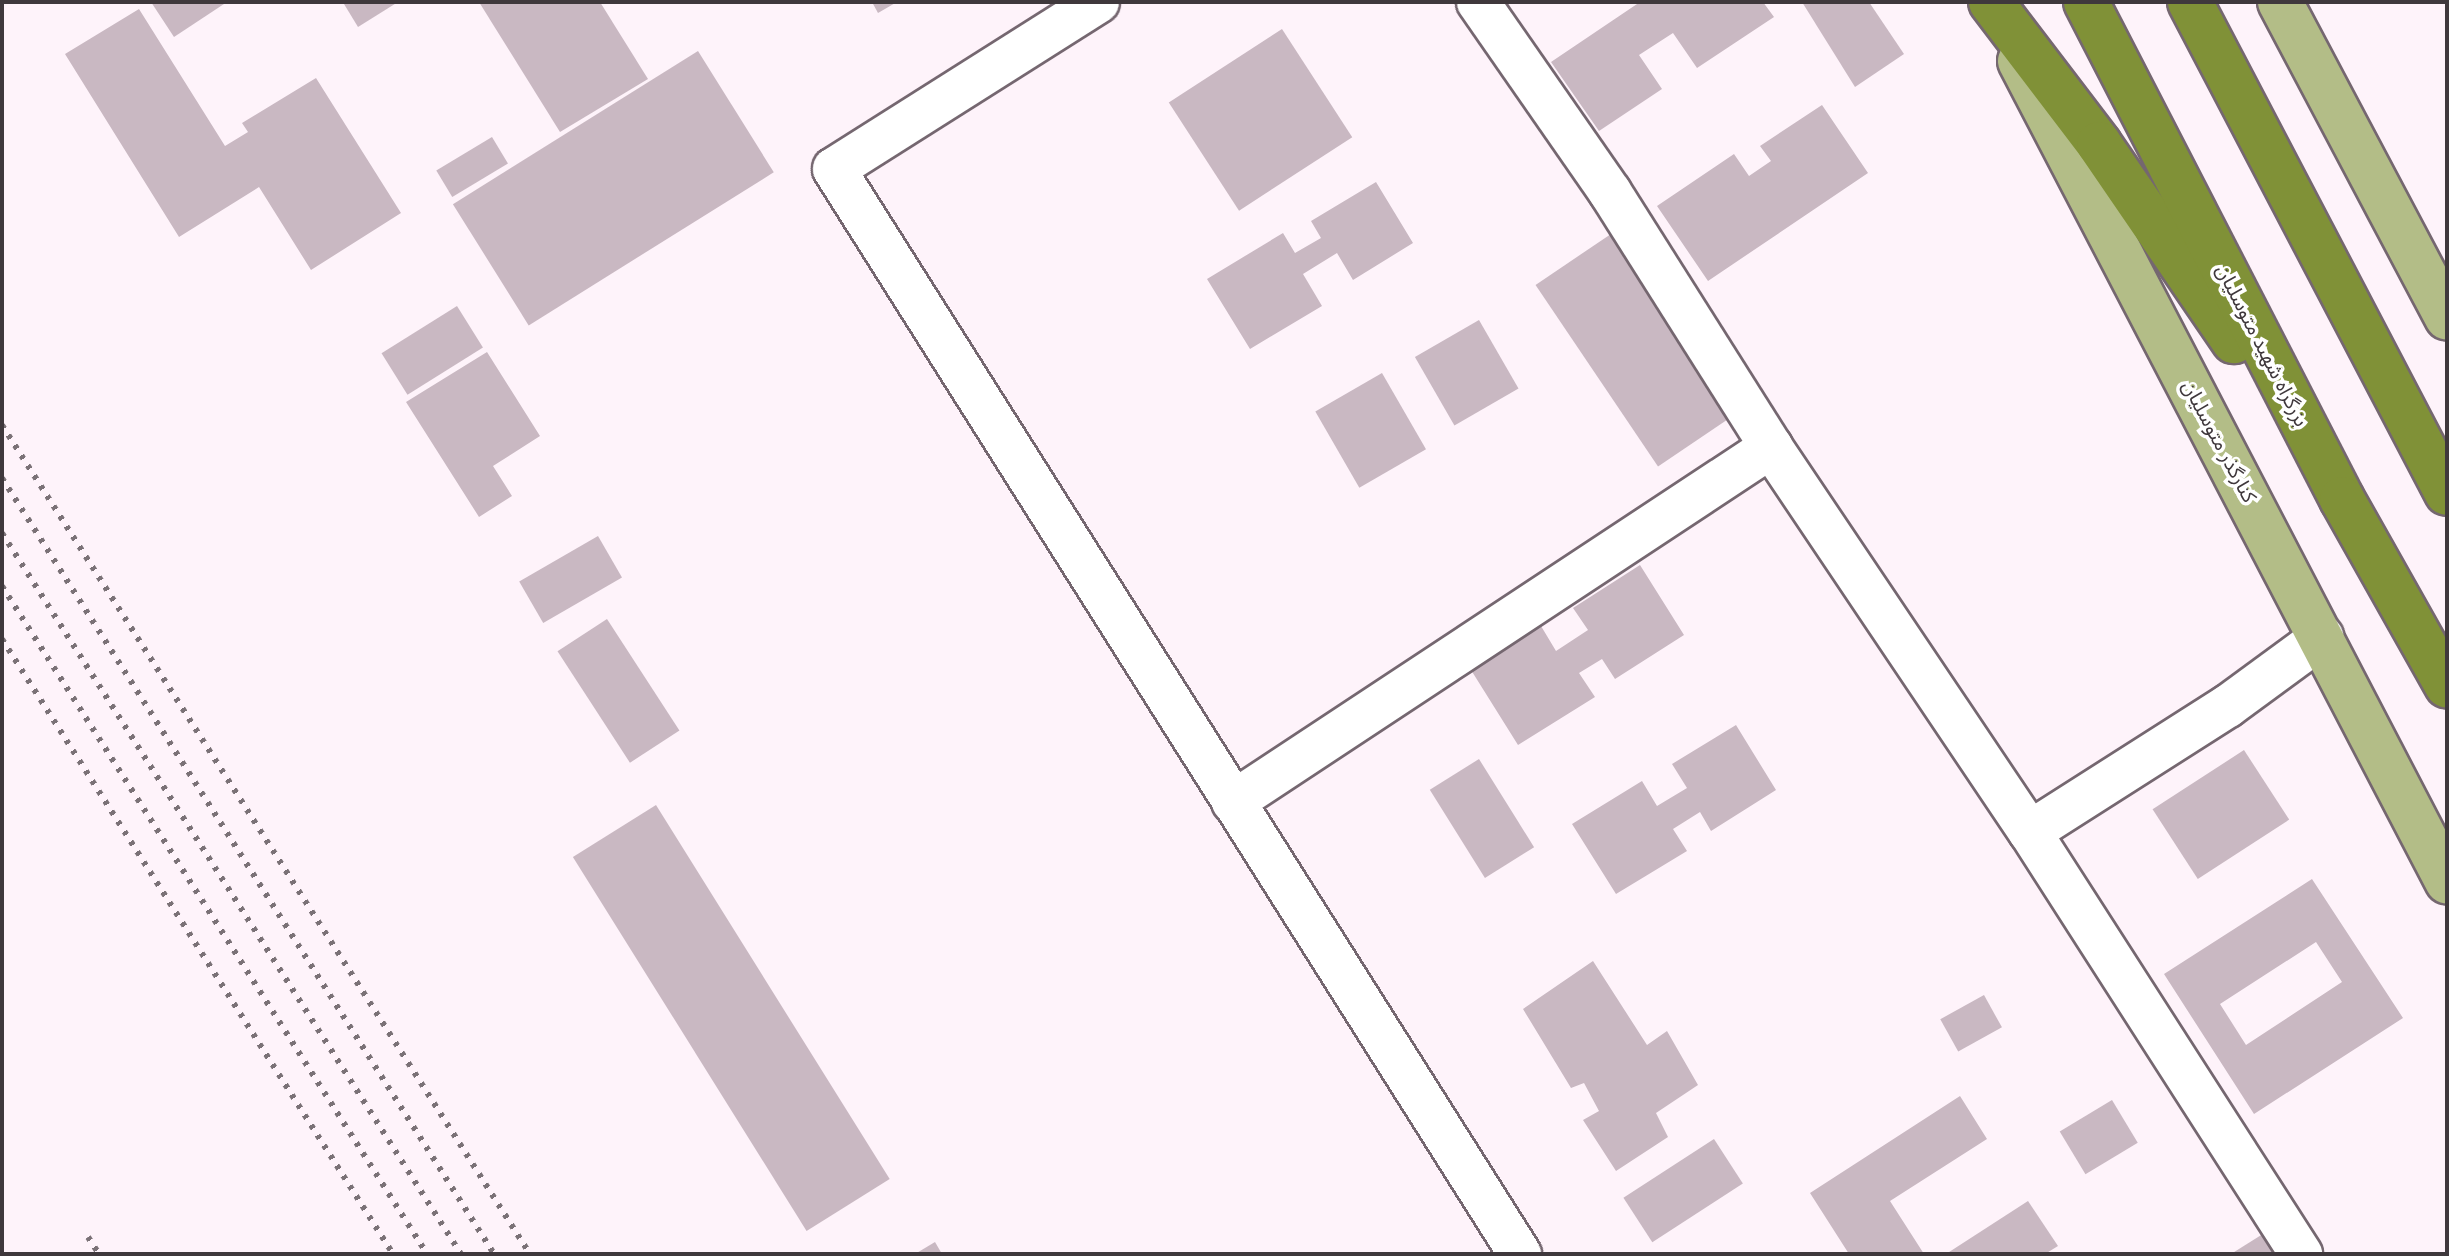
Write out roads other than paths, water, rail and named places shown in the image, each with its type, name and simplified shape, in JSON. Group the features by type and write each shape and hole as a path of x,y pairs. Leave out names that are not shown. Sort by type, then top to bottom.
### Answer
{"highway":[{"path":"1990,2 2099,144 2342,499"},
{"name":"بزرگراه شهید متوسلیان","path":"2086,2 2342,499 2447,685"},
{"path":"2190,2 2447,493"}],"main road":[{"name":"کنارگذر متوسلیان","path":"1990,2 2447,881"},
{"path":"2280,2 2447,318"}],"street":[{"path":"1098,2 834,169 1520,1254"},
{"path":"1478,2 1610,192 1771,447 2030,832 2301,1254"},
{"path":"1233,802 1771,447"},
{"path":"2030,832 2228,706 2322,637"}],"railway":[{"path":"2,425 530,1254"},
{"path":"2,478 494,1254"},
{"path":"2,533 461,1254"},
{"path":"2,586 427,1254"},
{"path":"2,639 393,1254"},
{"path":"88,1237 99,1254"}]}
